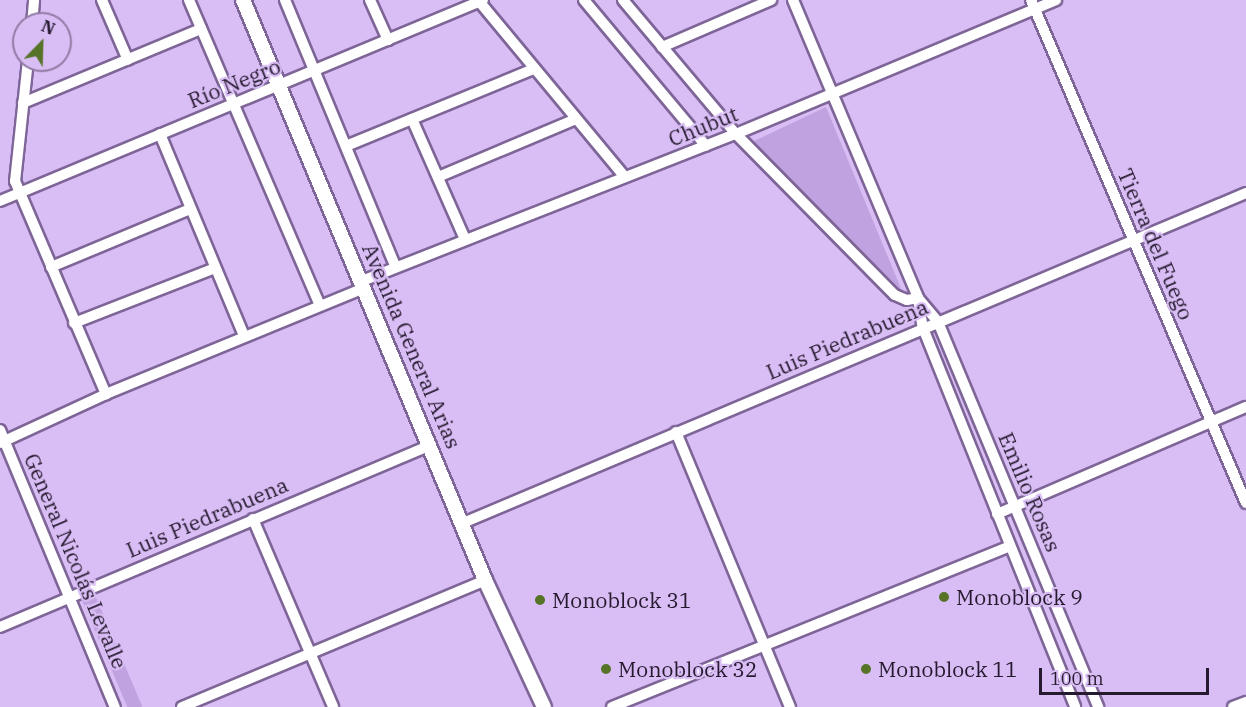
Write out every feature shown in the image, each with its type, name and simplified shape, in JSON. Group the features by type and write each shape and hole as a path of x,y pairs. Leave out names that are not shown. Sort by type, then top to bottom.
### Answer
{"main road":[{"name":"Avenida General Arias","path":"243,0 463,523 484,580 544,707"}],"street":[{"path":"102,0 128,60"},
{"path":"189,0 320,305"},
{"path":"285,0 395,266"},
{"path":"370,0 388,39"},
{"path":"480,0 534,69 625,177"},
{"name":"Río Negro","path":"0,201 235,105 480,0"},
{"path":"584,0 706,146"},
{"path":"623,0 736,134 895,295 907,300 918,298"},
{"path":"662,47 771,0"},
{"name":"Emilio Rosas","path":"794,0 918,298 923,328 1075,707"},
{"name":"Chubut","path":"2,442 106,394 320,305 395,266 736,134 1033,4 1056,0"},
{"name":"Tierra del Fuego","path":"1033,4 1246,503"},
{"path":"23,103 201,29"},
{"path":"346,146 534,69"},
{"path":"27,72 15,181 106,394"},
{"path":"412,119 465,239"},
{"path":"438,177 576,119"},
{"path":"160,134 244,336"},
{"name":"Luis Piedrabuena","path":"463,523 1246,193"},
{"path":"51,267 190,209"},
{"path":"75,323 215,268"},
{"name":"Emilio Rosas","path":"918,298 938,322 1098,707"},
{"path":"997,514 1246,407"},
{"name":"General Nicolás Levalle","path":"0,430 2,442 70,596 115,707"},
{"path":"676,432 790,707"},
{"name":"Luis Piedrabuena","path":"0,627 430,445"},
{"path":"253,519 333,707"},
{"path":"612,707 1010,546"},
{"path":"182,707 484,580"},
{"path":"1233,707 1246,702"}],"shaded area":[{"path":"826,107 902,291 752,142"},
{"path":"95,595 142,706 127,707 82,600"}],"place":[{"name":"Monoblock 9","path":"944,597"},
{"name":"Monoblock 31","path":"540,600"},
{"name":"Monoblock 32","path":"606,669"},
{"name":"Monoblock 11","path":"866,669"}]}
